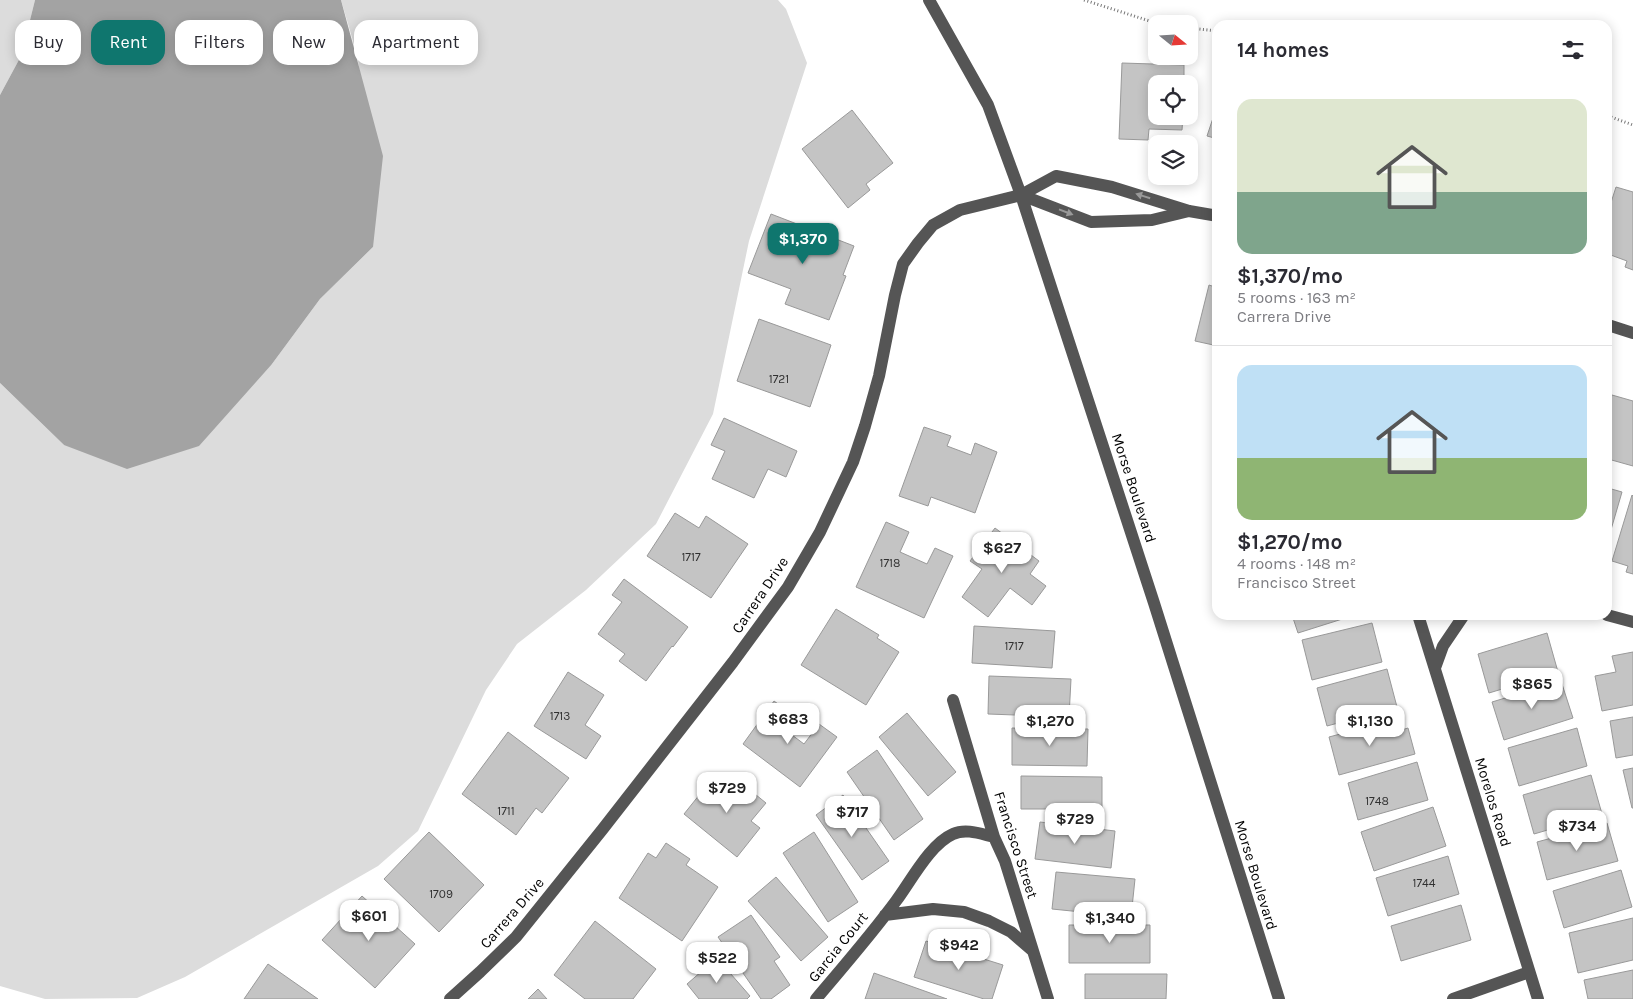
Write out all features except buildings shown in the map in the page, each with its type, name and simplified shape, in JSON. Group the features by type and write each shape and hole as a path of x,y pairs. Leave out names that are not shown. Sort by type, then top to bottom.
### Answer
{"street":[{"name":"Morse Boulevard","path":"929,0 988,105 1021,195 1154,603 1278,999"},
{"name":"Carrera Drive","path":"450,999 516,937 733,662 788,587 820,532 853,462 879,376 895,294 903,264 933,225 960,210 1021,195 1056,176 1112,187 1189,211 1212,215"},
{"path":"1021,195 1090,222 1152,220 1189,211"},
{"path":"1612,326 1633,333"},
{"path":"1612,616 1633,622"},
{"name":"Morelos Road","path":"1420,620 1538,999"},
{"path":"1434,668 1443,646 1461,620"},
{"name":"Francisco Street","path":"953,700 994,837 1005,860 1048,999"},
{"name":"Garcia Court","path":"816,999 885,915 930,853 942,841 953,834 965,832 994,837"},
{"name":"Garcia Court","path":"885,915 933,909 964,912 989,921 1011,932 1033,951"},
{"path":"1453,999 1529,972"}],"path":[{"path":"1084,0 1148,20"},
{"path":"1198,29 1212,30"},
{"path":"1612,117 1633,125"}],"shaded area":[{"path":"0,0 35,0 30,20 15,20 16,65 0,95"},
{"path":"35,0 341,0 354,48 354,65 358,65 383,156 373,247 320,299 272,364 199,446 127,469 64,445 0,383 0,95 16,65 81,65 81,20 30,20"},
{"path":"341,0 778,0 786,9 807,63 749,241 713,414 656,524 586,590 517,644 486,690 418,831 378,866 185,977 137,998 45,999 0,986 0,383 64,445 272,364 320,299 373,247 359,65 478,65 478,20 354,20 354,44"}]}
